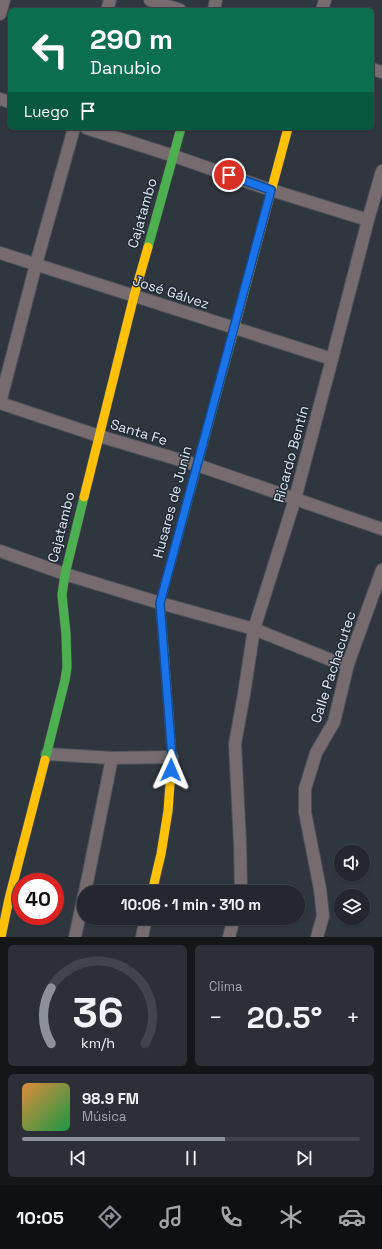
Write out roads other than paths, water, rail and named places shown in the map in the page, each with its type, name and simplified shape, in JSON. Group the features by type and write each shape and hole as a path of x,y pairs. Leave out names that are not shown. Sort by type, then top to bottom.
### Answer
{"street":[{"path":"0,14 4,0"},
{"path":"150,0 174,8"},
{"path":"0,403 36,264 73,130"},
{"path":"92,130 174,156 271,190 368,220"},
{"name":"Cajatambo","path":"1,937 5,897 47,754 65,680 66,634 62,595 65,574 134,296 181,130"},
{"name":"Husares de Junin","path":"154,885 161,854 168,812 172,757 160,603 287,130"},
{"name":"Ricardo Bentín","path":"240,885 240,843 235,744 254,629 295,499 382,171"},
{"name":"José Gálvez","path":"0,253 332,359"},
{"name":"Santa Fe","path":"0,403 99,436 197,465 382,529"},
{"path":"0,551 65,574 160,603 254,629 331,660 348,664"},
{"name":"Calle Pachacutec","path":"317,937 323,916 320,889 305,812 305,789 316,752 334,722 348,664 382,570"},
{"path":"47,754 112,758 172,757"},
{"path":"86,885 112,758"},
{"path":"75,937 77,925"},
{"path":"142,937 145,925"},
{"path":"229,937 232,925"}]}
